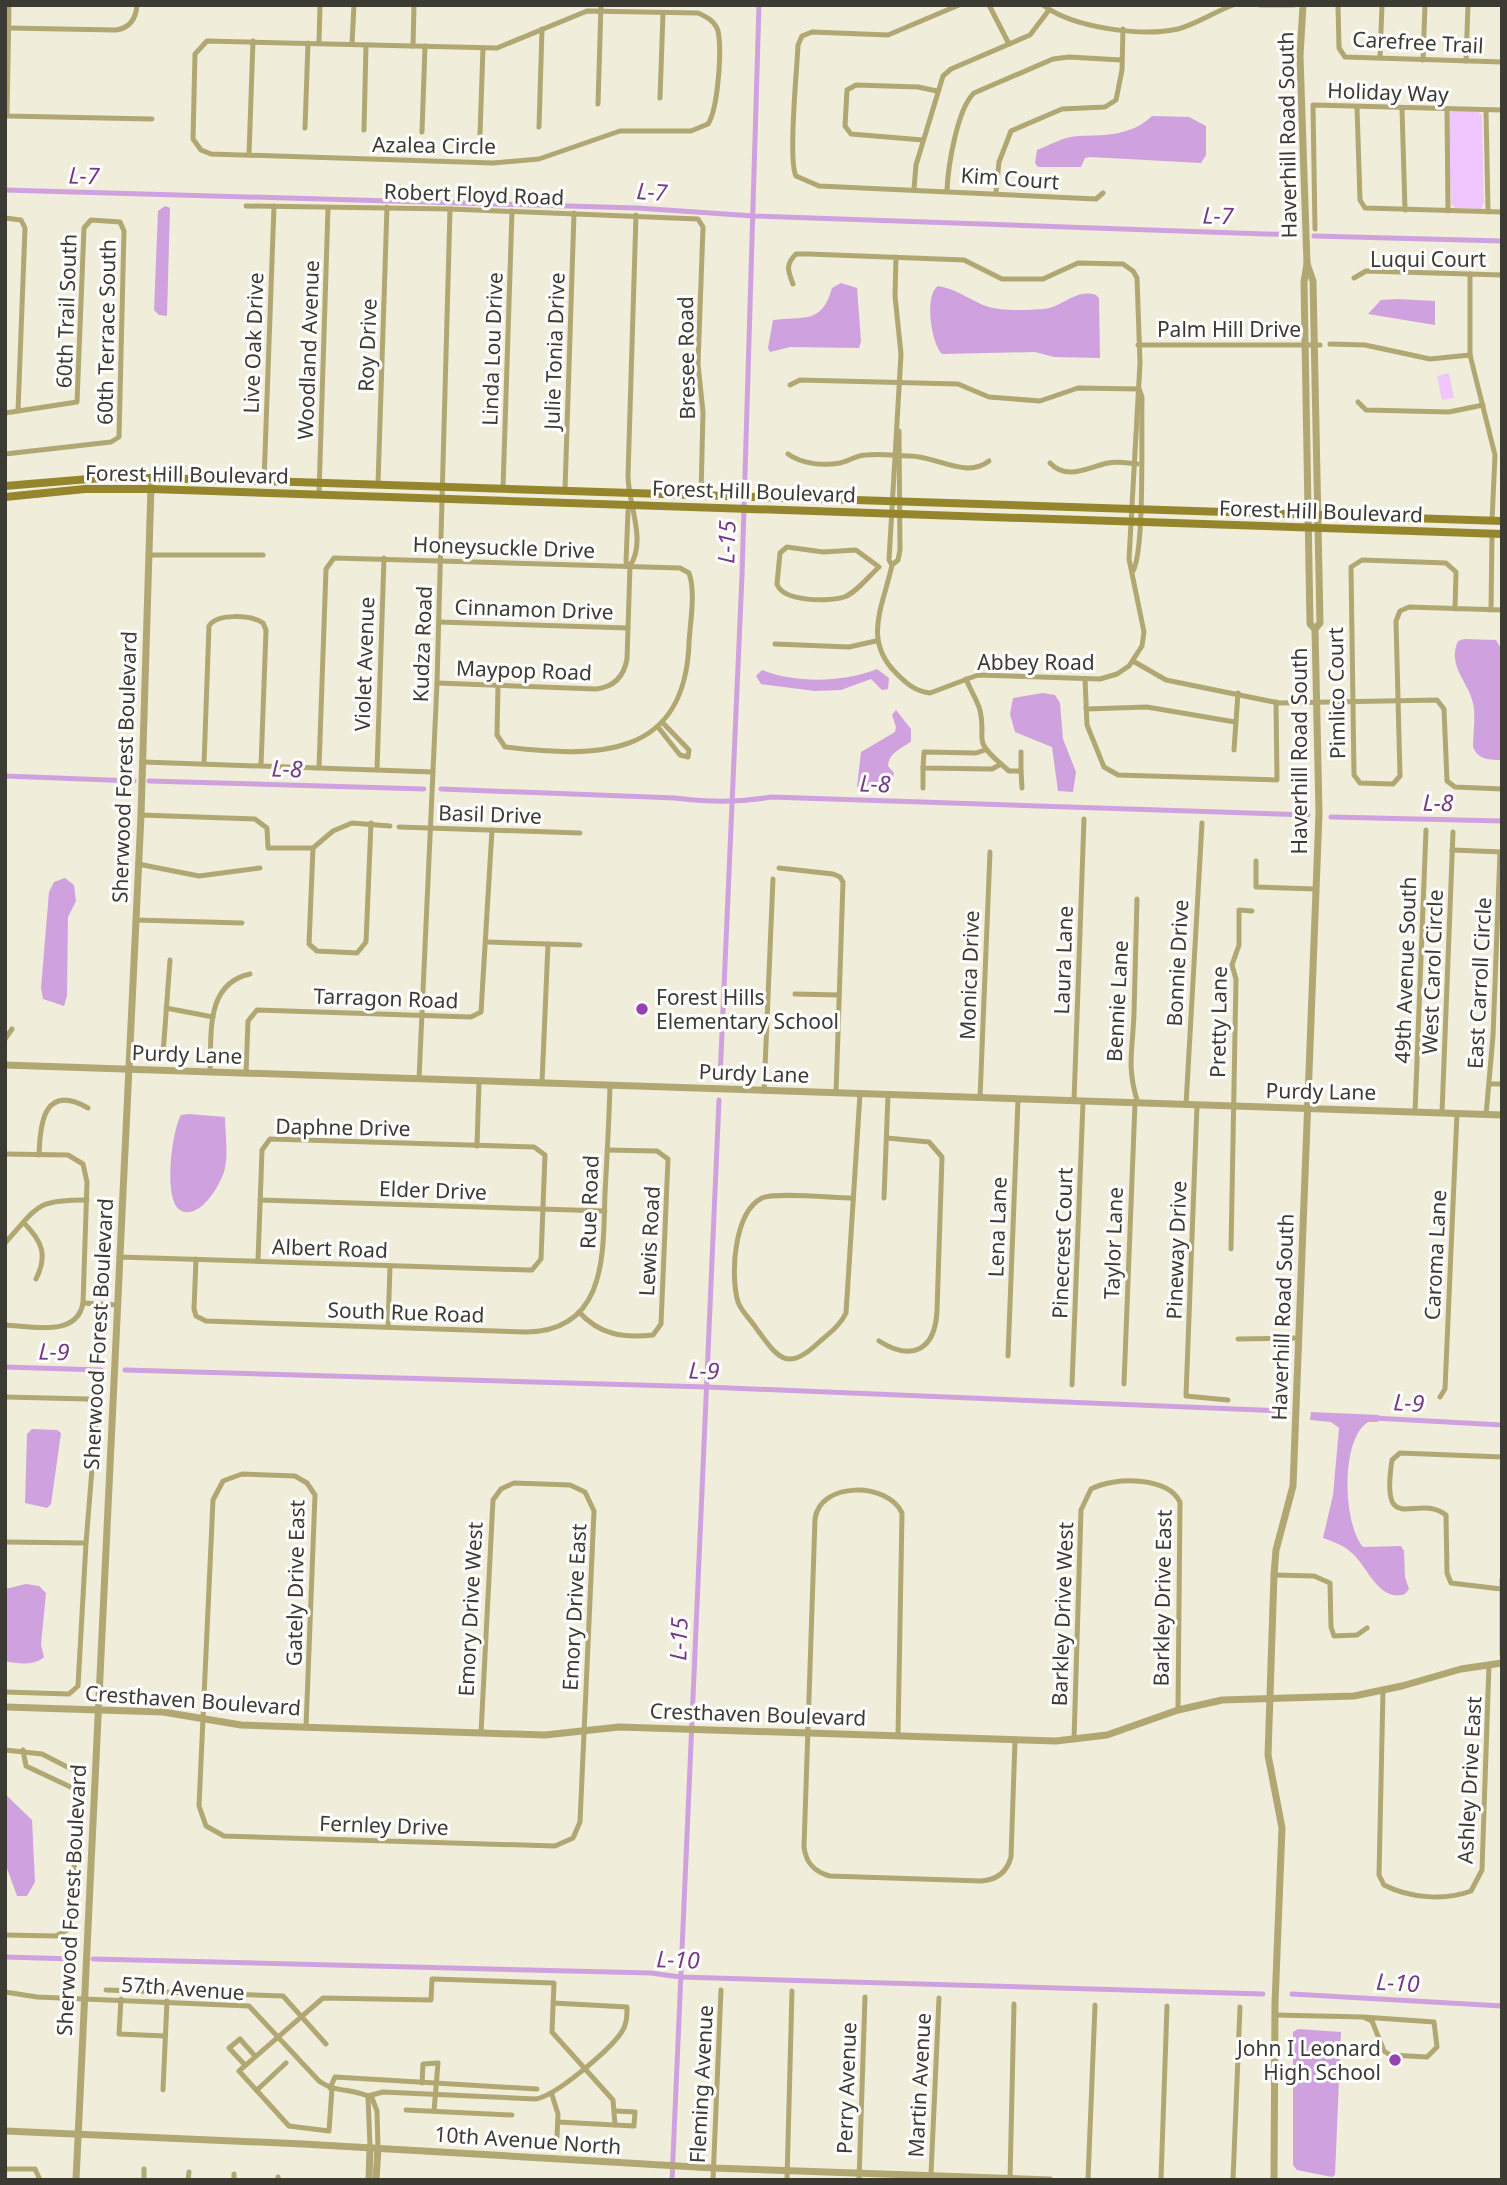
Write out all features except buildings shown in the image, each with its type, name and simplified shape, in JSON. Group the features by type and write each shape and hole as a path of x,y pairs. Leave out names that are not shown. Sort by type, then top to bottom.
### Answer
{"main road":[{"name":"Forest Hill Boulevard","path":"5,486 84,478 319,482 1499,523"},
{"name":"Forest Hill Boulevard","path":"5,497 85,489 319,493 1502,534"},
{"path":"1464,533 1499,523"},
{"path":"1492,534 1499,523"}],"street":[{"path":"9,5 7,116 152,119"},
{"path":"8,28 123,29 135,19 137,5"},
{"path":"319,43 320,5"},
{"path":"352,44 354,5"},
{"path":"413,46 414,5"},
{"name":"Kim Court","path":"959,5 895,33 809,32 799,41 793,158 796,176 816,186 996,191 1028,196 1096,199 1103,193"},
{"path":"989,5 1009,44"},
{"path":"1043,5 1078,23 1156,31 1178,29 1233,5"},
{"path":"1260,5 1294,5"},
{"name":"Haverhill Road South","path":"1274,2180 1275,2003 1282,1828 1268,1763 1273,1575 1276,1550 1293,1486 1316,889 1317,702 1315,629 1310,624 1314,529 1313,281 1307,264 1300,56 1303,5"},
{"name":"Carefree Trail","path":"1338,5 1339,48 1342,55 1502,62"},
{"path":"1380,58 1382,5"},
{"path":"1423,60 1425,5"},
{"path":"1466,61 1468,5"},
{"path":"598,104 601,8"},
{"name":"Azalea Circle","path":"601,8 698,13 714,23 718,32 713,116 700,130 620,131 539,159 493,163 211,154 201,150 195,142 195,54 202,44 210,40 308,43 483,48 506,46 579,12 601,8"},
{"path":"914,189 923,140 937,91 948,71 1033,33 1049,10"},
{"path":"660,99 663,13"},
{"path":"539,127 542,29"},
{"path":"996,191 999,162 1009,134 1062,108 1111,105 1119,94 1124,29"},
{"path":"249,154 253,41"},
{"path":"305,128 308,43"},
{"path":"363,130 366,45"},
{"path":"422,132 425,47"},
{"path":"480,134 483,48"},
{"path":"947,190 951,150 965,104 974,93 1053,59 1073,57 1121,60"},
{"path":"923,140 848,132 847,90 856,85 918,87 937,91"},
{"name":"Holiday Way","path":"1315,229 1313,105 1502,110"},
{"path":"1357,107 1362,206 1368,209 1502,212"},
{"path":"1402,108 1405,210"},
{"path":"1447,109 1448,211"},
{"path":"1486,110 1488,212"},
{"name":"Robert Floyd Road","path":"246,206 387,207 636,215 695,217 701,221"},
{"name":"Live Oak Drive","path":"264,481 274,206"},
{"name":"Roy Drive","path":"378,484 387,207"},
{"name":"Woodland Avenue","path":"319,493 328,208"},
{"name":"Kudza Road","path":"419,1079 437,683 450,209"},
{"name":"Linda Lou Drive","path":"503,488 512,211"},
{"name":"Julie Tonia Drive","path":"565,490 574,213"},
{"name":"Maypop Road","path":"437,683 596,689 619,679 626,666 630,566 635,559 636,518 628,493 636,215"},
{"path":"5,218 23,222 18,411 5,413"},
{"name":"60th Trail South","path":"18,411 77,402 84,228 88,222 117,221 122,224"},
{"name":"Bresee Road","path":"701,221 698,364 703,412 701,495"},
{"name":"60th Terrace South","path":"5,454 117,439 120,434 122,224"},
{"path":"793,284 787,271 789,262 796,254 964,260 992,277 1012,280 1043,279 1078,263 1123,264 1133,271 1137,278 1139,390 1136,510 1139,562 1133,571"},
{"path":"892,565 889,560 897,501 900,382 896,257"},
{"name":"Luqui Court","path":"1354,278 1366,271 1502,275"},
{"path":"1470,274 1469,355 1495,454 1499,523"},
{"name":"Palm Hill Drive","path":"1330,344 1366,345 1430,359 1469,355"},
{"name":"Palm Hill Drive","path":"1138,345 1313,345"},
{"path":"790,385 800,380 958,384 989,397 1040,401 1078,388 1139,390"},
{"path":"1358,402 1366,410 1449,412 1483,405"},
{"path":"788,454 799,462 822,463 841,463 864,454 934,458 969,469 981,467 989,461"},
{"path":"1050,463 1057,471 1066,472 1113,462 1137,463"},
{"name":"Sherwood Forest Boulevard","path":"76,2180 141,815 152,478"},
{"path":"775,644 849,647 876,641 892,565 898,560 900,550 896,514"},
{"path":"1136,521 1129,559 1144,632 1142,646 1133,661 1163,679 1276,702 1431,699 1442,703 1446,775 1450,784 1455,787 1502,789"},
{"path":"1491,610 1492,534"},
{"path":"787,547 823,552 860,551 878,567 848,595 817,599 782,593 777,584 779,553 787,547"},
{"path":"150,555 263,555"},
{"name":"Honeysuckle Drive","path":"319,768 328,562 337,557 680,568 689,573 691,580 688,665 678,701 660,724"},
{"name":"Violet Avenue","path":"377,770 384,558"},
{"name":"Pimlico Court","path":"1455,609 1455,572 1447,563 1362,560 1353,564 1349,573 1355,778 1363,785 1392,784 1399,776 1398,614 1409,607 1455,609 1502,610"},
{"path":"204,764 211,623 220,618 261,621 266,630 261,766"},
{"name":"Cinnamon Drive","path":"439,622 628,628"},
{"name":"Abbey Road","path":"876,641 887,665 914,689 930,693 978,675 1109,678 1133,661"},
{"name":"Abbey Road","path":"966,679 980,709 979,740 985,750"},
{"path":"1085,679 1087,725 1102,764 1112,773 1277,780 1276,702"},
{"path":"498,685 497,735 499,743 508,747 601,750 634,742 660,724"},
{"path":"1234,750 1238,693"},
{"path":"1086,709 1144,706 1235,722"},
{"path":"660,724 689,750 688,757 680,755 660,724"},
{"path":"923,788 924,752 976,754 985,750 1009,771 1021,771"},
{"path":"1021,752 1022,788"},
{"path":"143,762 433,772"},
{"path":"923,768 992,769 1001,764"},
{"path":"141,815 255,819 267,828 268,848 313,848 340,827 371,823 390,826"},
{"name":"Laura Lane","path":"1074,1101 1084,819"},
{"path":"313,848 309,940 313,949 354,953 363,949 371,823"},
{"name":"Bonnie Drive","path":"1186,1105 1202,823"},
{"name":"Basil Drive","path":"399,827 580,833"},
{"name":"Tarragon Road","path":"246,1074 248,1021 257,1010 471,1017 481,1012 492,830"},
{"name":"49th Avenue South","path":"1415,1112 1426,830"},
{"name":"West Carol Circle","path":"1442,1113 1453,832"},
{"path":"1452,850 1501,852"},
{"name":"Monica Drive","path":"980,1098 990,852"},
{"name":"East Carroll Circle","path":"1486,1115 1498,991 1501,852"},
{"path":"1256,861 1256,887 1316,889"},
{"path":"138,864 199,876 260,867"},
{"path":"779,868 833,874 843,882 836,1093"},
{"path":"764,1091 774,879"},
{"name":"Bennie Lane","path":"1137,899 1134,1018 1129,1058 1130,1076 1137,1103"},
{"name":"Pretty Lane","path":"1232,1107 1236,979 1232,965 1239,945 1239,910 1252,911"},
{"path":"136,920 242,923"},
{"path":"487,942 580,945"},
{"path":"542,1083 548,944"},
{"path":"163,1054 170,960"},
{"path":"210,1072 215,1003 224,988 238,978 250,974"},
{"path":"795,994 839,995"},
{"path":"166,1008 213,1017"},
{"path":"5,1039 9,1030"},
{"path":"1493,1036 1502,1037"},
{"name":"Purdy Lane","path":"5,1065 1502,1115"},
{"path":"477,1146 480,1082"},
{"path":"1490,1084 1502,1084"},
{"name":"Rue Road","path":"579,1312 594,1292 601,1273 610,1086"},
{"path":"852,1198 766,1196 751,1206 740,1223 736,1281 739,1304 776,1354 783,1358 795,1359 805,1355 844,1316 860,1094"},
{"path":"884,1198 888,1095"},
{"name":"Lena Lane","path":"1008,1356 1018,1100"},
{"path":"39,1155 41,1119 48,1108 67,1101 88,1108"},
{"name":"Pinecrest Court","path":"1072,1385 1083,1102"},
{"name":"Taylor Lane","path":"1124,1384 1137,1103"},
{"name":"Pineway Drive","path":"1197,1105 1186,1396 1228,1400"},
{"path":"1231,1249 1232,1107"},
{"name":"Caroma Lane","path":"1440,1397 1445,1389 1457,1114"},
{"name":"Daphne Drive","path":"258,1261 262,1150 270,1139 540,1149 545,1159 543,1209"},
{"path":"879,1341 890,1348 909,1350 926,1345 935,1335 937,1311 942,1157 937,1148 925,1140 887,1139"},
{"name":"Lewis Road","path":"579,1312 594,1327 606,1333 649,1336 659,1331 668,1163 663,1153 607,1150"},
{"path":"5,1154 71,1156 81,1162 87,1175 83,1303 75,1321 65,1326 5,1325"},
{"path":"5,1244 46,1201 87,1200"},
{"name":"Elder Drive","path":"260,1200 605,1211"},
{"name":"Albert Road","path":"120,1256 528,1270 538,1266 543,1209"},
{"path":"24,1223 39,1238 42,1248 41,1268 36,1279"},
{"name":"South Rue Road","path":"196,1259 194,1309 202,1321 533,1332 556,1326 579,1312"},
{"path":"388,1327 390,1266"},
{"path":"83,1303 117,1305"},
{"path":"1238,1339 1298,1338"},
{"path":"5,1397 88,1399 94,1402 94,1470 90,1476 78,1685 69,1693 5,1692"},
{"path":"1501,1589 1458,1586 1449,1580 1446,1515 1437,1511 1400,1509 1391,1503 1391,1463 1397,1454 1502,1457"},
{"name":"Gately Drive East","path":"200,1816 214,1493 219,1484 232,1475 301,1479 312,1488 316,1498 306,1727"},
{"name":"Barkley Drive East","path":"1129,1483 1165,1486 1174,1492 1182,1506 1178,1710"},
{"name":"Barkley Drive West","path":"1074,1740 1082,1506 1091,1489 1099,1485 1129,1483"},
{"name":"Emory Drive East","path":"540,1484 576,1487 587,1495 593,1508 580,1822 573,1838"},
{"name":"Emory Drive West","path":"481,1733 492,1503 499,1491 508,1485 540,1484"},
{"path":"898,1736 904,1520 899,1506 889,1497 860,1492 830,1494 821,1503 815,1516 804,1847 809,1864 826,1875 981,1881 995,1878 1005,1870 1011,1857 1014,1740"},
{"path":"5,1542 86,1543"},
{"path":"1273,1575 1314,1576 1330,1583 1331,1627 1334,1636 1357,1635 1367,1628"},
{"path":"1502,1578 1502,1654"},
{"name":"Cresthaven Boulevard","path":"5,1707 177,1713 241,1725 545,1735 619,1727 1074,1740 1124,1731 1178,1710 1222,1700 1333,1698 1383,1691 1502,1663"},
{"name":"Ashley Drive East","path":"1383,1691 1379,1875 1384,1885 1397,1892 1426,1896 1459,1895 1471,1891 1482,1870 1489,1664"},
{"path":"5,1750 42,1754 79,1773 71,1928 56,1936 5,1935"},
{"path":"23,1750 26,1766 79,1791"},
{"name":"Fernley Drive","path":"200,1816 208,1828 224,1836 551,1847 573,1838"},
{"path":"537,2089 335,2077 331,2088 330,2131 291,2127 239,2071 316,2001 326,1997 431,2000 432,1979 554,1983 552,2032 613,2100 616,2111 615,2125"},
{"path":"106,1990 283,1996 326,2044"},
{"name":"Fleming Avenue","path":"713,2180 721,1990"},
{"path":"786,2180 792,1991"},
{"name":"57th Avenue","path":"5,1992 37,1997 246,2005 254,2010 319,2081 331,2088"},
{"name":"Perry Avenue","path":"859,2176 865,1997"},
{"name":"Martin Avenue","path":"931,2174 939,1998"},
{"path":"121,2000 119,2034 165,2036"},
{"path":"163,2090 167,2001"},
{"path":"369,2096 379,2092 535,2099 552,2095 621,2033 627,2007 554,2004"},
{"path":"1010,2179 1014,2004"},
{"path":"1088,2180 1094,2005"},
{"path":"1161,2180 1167,2006"},
{"path":"1233,2180 1240,2007"},
{"path":"1275,2015 1363,2017 1434,2022 1437,2047 1427,2057 1390,2054 1379,2045 1372,2021 1363,2017"},
{"path":"245,2065 229,2048 235,2043 240,2039 256,2056"},
{"path":"257,2090 286,2063"},
{"path":"422,2082 423,2064 438,2063 434,2111"},
{"path":"331,2088 358,2091 369,2096 376,2106 376,2180"},
{"path":"552,2095 558,2122 557,2137"},
{"path":"489,2114 490,2097"},
{"path":"406,2110 512,2115"},
{"path":"558,2122 634,2126 635,2112 616,2111"},
{"name":"10th Avenue North","path":"5,2131 374,2148 859,2176 931,2174 1050,2180"},
{"path":"369,2180 374,2148"},
{"path":"5,2169 35,2169 40,2180"},
{"path":"144,2169 144,2180"},
{"path":"188,2180 189,2172"}],"shaded area":[{"path":"1452,111 1478,112 1482,115 1484,203 1481,209 1455,208 1451,204 1448,115"},
{"path":"1449,373 1454,398 1442,400 1437,376"}],"water":[{"path":"1152,116 1189,117 1206,126 1206,155 1201,163 1090,157 1085,158 1081,167 1038,167 1035,163 1037,150 1058,141 1074,136 1108,135 1127,131"},
{"path":"165,206 170,208 167,316 159,315 154,310 158,211"},
{"path":"841,283 857,288 861,341 859,348 790,347 770,352 768,348 773,320 802,318 817,313 828,300 832,288"},
{"path":"938,286 956,291 983,305 1005,310 1051,308 1082,294 1096,295 1099,298 1100,358 1054,357 1035,352 942,354 932,330 930,309 931,299"},
{"path":"1381,300 1435,301 1435,325 1368,314"},
{"path":"1496,640 1502,650 1502,760 1481,757 1473,747 1473,703 1455,658 1458,641"},
{"path":"877,669 889,678 888,689 882,690 871,679 841,690 815,691 761,684 756,676 762,670 790,678 820,680 850,677"},
{"path":"1043,693 1055,695 1060,703 1063,739 1076,772 1073,792 1058,791 1052,747 1015,732 1010,714 1013,698"},
{"path":"896,710 911,729 911,741 893,754 889,761 888,766 894,773 892,782 857,787 861,752 895,732 892,715"},
{"path":"65,878 74,885 76,901 68,917 67,996 64,1006 43,999 41,988 49,892 54,882"},
{"path":"181,1115 225,1117 227,1152 224,1172 213,1194 201,1207 187,1212 180,1210 175,1203 170,1179 172,1149 178,1123"},
{"path":"1311,1412 1379,1415 1378,1422 1368,1422 1359,1432 1353,1446 1349,1463 1348,1502 1356,1536 1363,1547 1401,1546 1409,1589 1405,1594 1396,1595 1381,1589 1352,1553 1323,1538 1333,1495 1339,1428 1331,1422 1310,1420"},
{"path":"32,1429 57,1430 61,1433 51,1504 47,1508 25,1503 27,1434"},
{"path":"26,1584 39,1586 46,1593 41,1645 44,1657 31,1663 5,1661 5,1589"},
{"path":"5,1794 32,1820 35,1882 27,1896 17,1896 5,1863"},
{"path":"1298,2029 1341,2032 1335,2175 1332,2177 1297,2170 1293,2165 1293,2032"}],"waterway":[{"name":"L-15","path":"720,1079 742,575 759,5"},
{"name":"L-7","path":"5,190 637,208 754,216 1295,235"},
{"name":"L-7","path":"1314,236 1502,241"},
{"name":"L-8","path":"5,776 134,781"},
{"name":"L-8","path":"149,781 424,789"},
{"name":"L-8","path":"441,789 711,801 771,797 1308,815"},
{"name":"L-8","path":"1331,817 1502,821"},
{"name":"L-15","path":"672,2180 719,1100"},
{"name":"L-9","path":"5,1367 101,1370"},
{"name":"L-9","path":"125,1370 707,1387 1282,1411"},
{"name":"L-9","path":"1373,1418 1502,1425"},
{"name":"L-10","path":"5,1957 74,1959"},
{"name":"L-15","path":"93,1959 651,1973 680,1977 1263,1994"},
{"name":"L-10","path":"1292,1994 1502,2006"}],"place":[{"name":"Forest Hills Elementary School","path":"642,1009"},
{"name":"John I Leonard High School","path":"1395,2060"}]}
